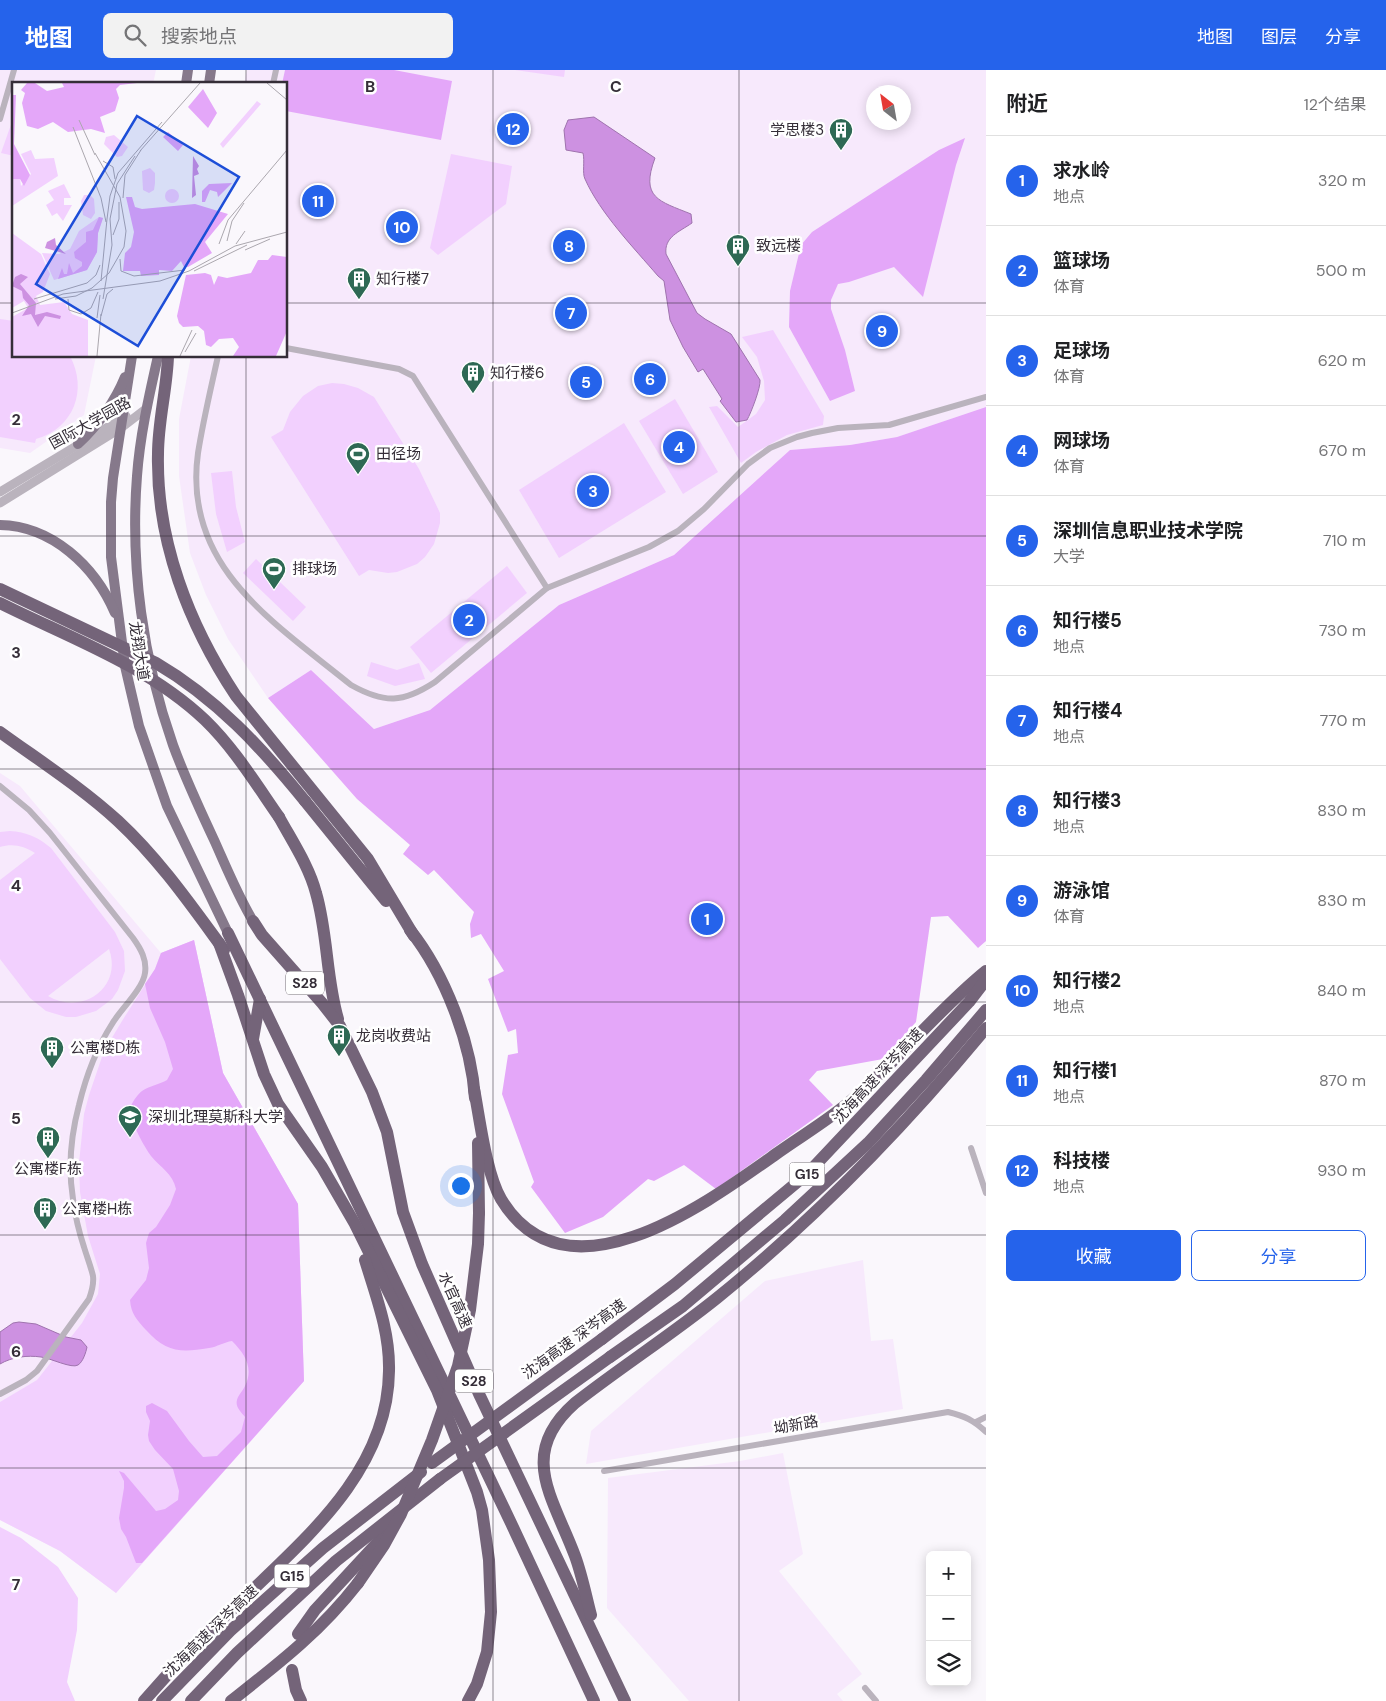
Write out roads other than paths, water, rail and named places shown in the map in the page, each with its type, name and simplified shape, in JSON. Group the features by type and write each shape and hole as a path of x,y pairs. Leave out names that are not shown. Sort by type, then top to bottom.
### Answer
{"highway":[{"path":"168,358 158,440 160,493 173,564 193,620 222,675 236,696 368,860 441,982 453,1008 470,1057 479,1166 478,1244 470,1310 458,1366 432,1440 401,1514 384,1545 358,1583 318,1630 276,1666 230,1701"},
{"path":"0,589 156,664 174,674 211,702 247,735 304,801 414,936"},
{"path":"0,603 138,670 171,691 206,721 224,741 279,817 305,866 316,892 332,995 340,1026"},
{"path":"0,732 96,802 140,843 184,896 259,997 252,1042"},
{"name":"水官高速","path":"253,921 271,946 340,1026 372,1092 382,1117 403,1212 422,1264 480,1396 625,1701"},
{"name":"S28","path":"228,933 511,1523 594,1701"},
{"path":"219,943 252,1042 278,1104 322,1167 355,1224 437,1390 477,1492 482,1510 489,1560 491,1612 490,1634 483,1668 468,1701"},
{"path":"474,1089 495,1185 500,1198 516,1219 536,1234 558,1243 583,1247 615,1242 668,1223 706,1202 852,1100 986,971"},
{"name":"沈海高速 深岑高速","path":"162,1701 230,1631 323,1548 432,1462 675,1284 807,1174 969,1002 986,980"},
{"name":"G15","path":"191,1701 237,1653 336,1561 437,1481 505,1431 683,1306 785,1220 868,1143 926,1080 986,1010"},
{"path":"600,1647 576,1558 545,1476 543,1453 550,1431 564,1412 692,1318 750,1271 817,1209 910,1116 986,1028"},
{"path":"144,1701 186,1653 292,1551 332,1509 347,1491 360,1470 378,1432 388,1392 389,1350 378,1302 355,1224"},
{"path":"298,1634 326,1597 437,1481"},
{"path":"292,1670 294,1684 300,1701"}],"main road":[{"name":"龙翔大道","path":"132,358 113,478 110,530 112,571 125,666 130,694 147,753 168,806 228,933"},
{"path":"78,444 99,424 114,402 132,358"},
{"name":"龙翔大道","path":"158,358 140,452 135,523 138,578 147,643 163,710 185,775 239,896 253,921"},
{"path":"0,525 32,530 44,534 66,548 98,583 113,607 120,625"}],"street":[{"path":"0,119 14,70"},
{"path":"6,101 12,102"},
{"path":"288,348 399,369 412,376 547,588"},
{"path":"218,358 198,462 198,500 207,536 225,571 252,603 351,685 372,695 392,700 405,698 420,692 451,670 547,588 650,547 665,539 692,520 748,464 770,448 797,437 826,430 895,424 986,397"},
{"name":"国际大学园路","path":"0,492 123,416 147,408"},
{"name":"国际大学园路","path":"0,502 121,428 147,408"},
{"path":"0,786 29,810 50,833 133,938 145,960 145,976 98,1046 85,1081 78,1108 71,1162 72,1188 79,1230 93,1277 93,1286 89,1298 32,1376 0,1394"},
{"path":"971,1148 986,1193"},
{"name":"坳新路","path":"604,1471 948,1412 964,1415 976,1422 986,1432"},
{"path":"976,1422 986,1417"},
{"path":"865,1688 876,1701"}],"place":[{"name":"科技楼","path":"513,129"},
{"name":"学思楼3","path":"841,151"},
{"name":"知行楼1","path":"318,201"},
{"name":"知行楼2","path":"402,227"},
{"name":"知行楼3","path":"569,246"},
{"name":"致远楼","path":"738,267"},
{"name":"知行楼7","path":"359,300"},
{"name":"知行楼4","path":"571,313"},
{"name":"游泳馆","path":"882,331"},
{"name":"知行楼5","path":"650,379"},
{"name":"深圳信息职业技术学院","path":"586,382"},
{"name":"知行楼6","path":"473,394"},
{"name":"网球场","path":"679,447"},
{"name":"田径场","path":"358,475"},
{"name":"足球场","path":"593,491"},
{"name":"排球场","path":"274,590"},
{"name":"篮球场","path":"469,620"},
{"name":"求水岭","path":"707,919"},
{"name":"龙岗收费站","path":"339,1057"},
{"name":"公寓楼D栋","path":"52,1069"},
{"name":"深圳北理莫斯科大学","path":"130,1138"},
{"name":"公寓楼F栋","path":"48,1159"},
{"name":"公寓楼H栋","path":"45,1230"}]}
